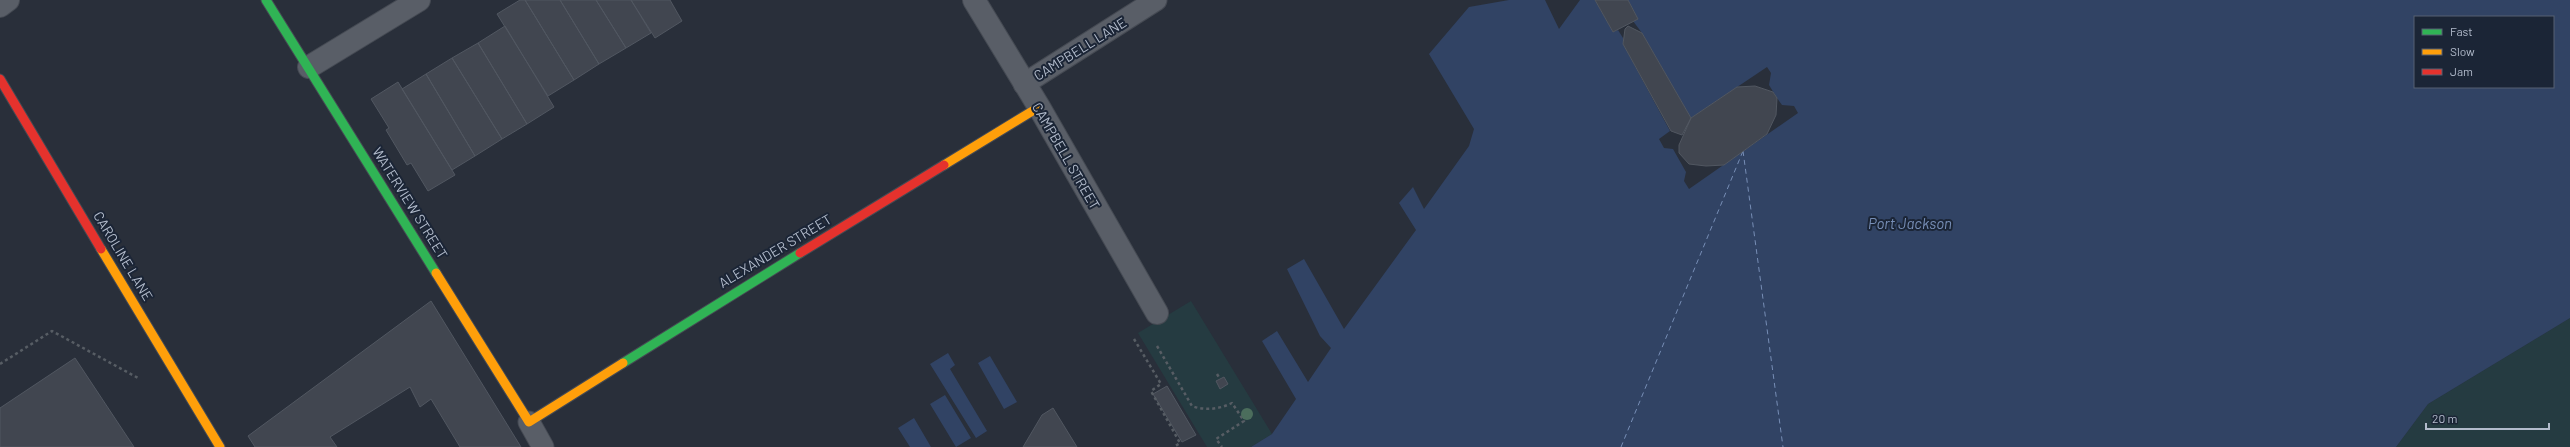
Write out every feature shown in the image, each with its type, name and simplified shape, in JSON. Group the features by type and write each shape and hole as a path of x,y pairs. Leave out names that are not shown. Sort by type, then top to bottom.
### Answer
{"street":[{"path":"0,6 8,0"},
{"name":"WATERVIEW STREET","path":"266,0 529,422"},
{"path":"309,68 419,0"},
{"name":"CAMPBELL STREET","path":"974,0 1039,107 1157,313"},
{"name":"CAROLINE LANE","path":"0,79 220,447"},
{"name":"ALEXANDER STREET","path":"529,422 724,299 1039,107"}],"lane":[{"name":"CAMPBELL LANE","path":"1024,84 1156,0"},
{"path":"529,422 543,447"}],"path":[{"path":"1157,313 1167,333 1157,341 1157,348 1188,400 1198,408 1224,407 1232,403 1244,421 1216,439 1222,447"},
{"path":"0,364 52,331 164,392 182,382"},
{"path":"1134,339 1161,384 1151,391 1180,443 1174,447"},
{"path":"1217,374 1220,379"}],"green space":[{"path":"1191,301 1272,434 1251,447 1207,447 1138,333"},
{"path":"2570,318 2570,447 2396,447 2428,404"}],"water":[{"name":"Port Jackson","path":"1509,0 1545,0 1559,29 1580,0 2570,0 2570,318 2428,404 2396,447 1251,447 1272,434 1296,399 1262,341 1277,331 1308,382 1331,348 1320,336 1287,269 1304,259 1344,329 1416,230 1399,203 1413,187 1424,209 1469,146 1474,129 1429,54 1469,7"},
{"path":"948,353 955,365 950,369 987,431 976,438 930,364"},
{"path":"990,356 1017,402 1004,409 978,363"},
{"path":"945,395 971,438 956,447 930,404"},
{"path":"914,418 931,447 910,447 898,428"}],"pier":[{"path":"1595,0 1628,0 1638,19 1633,21 1642,33 1691,118 1767,67 1771,73 1769,85 1777,98 1782,105 1794,106 1798,113 1689,189 1684,181 1686,172 1673,149 1664,148 1659,139 1670,131 1623,44 1623,38 1618,30 1613,32"}],"building":[{"path":"520,0 525,0 574,80 548,96 497,14"},
{"path":"525,0 560,0 599,64 574,80"},
{"path":"560,0 596,0 626,48 599,64"},
{"path":"596,0 631,0 651,33 626,48"},
{"path":"631,0 670,0 682,21 655,38"},
{"path":"1595,0 1628,0 1638,19 1613,32"},
{"path":"505,26 554,107 527,124 478,43"},
{"path":"1628,26 1642,33 1691,118 1682,135 1671,131 1623,44 1625,29"},
{"path":"478,43 527,124 502,139 452,58"},
{"path":"452,58 502,139 475,156 426,74"},
{"path":"426,74 475,156 452,170 402,89"},
{"path":"398,82 455,175 428,191 411,163 407,165 386,130 389,128 371,99"},
{"path":"1755,86 1773,92 1777,98 1776,115 1767,134 1724,165 1706,166 1689,164 1679,153 1679,145 1691,118 1737,87"},
{"path":"431,301 521,447 460,447 431,399 420,407 410,387 330,437 337,447 255,447 248,436"},
{"path":"75,358 134,447 0,447 0,408"},
{"path":"1224,377 1228,384 1220,389 1216,381"},
{"path":"1167,386 1196,435 1182,442 1153,394"},
{"path":"1053,408 1077,447 1023,447 1042,415"}],"ferry route":[{"path":"1743,151 1783,447"},
{"path":"1621,447 1743,151"}],"traffic: fast":[{"path":"266,0 436,273"},
{"path":"623,363 800,253"}],"traffic: slow":[{"path":"944,165 1039,107"},
{"path":"101,249 220,447"},
{"path":"436,273 529,422 623,363"}],"traffic: jam":[{"path":"0,79 101,249"},
{"path":"800,253 944,165"}]}
